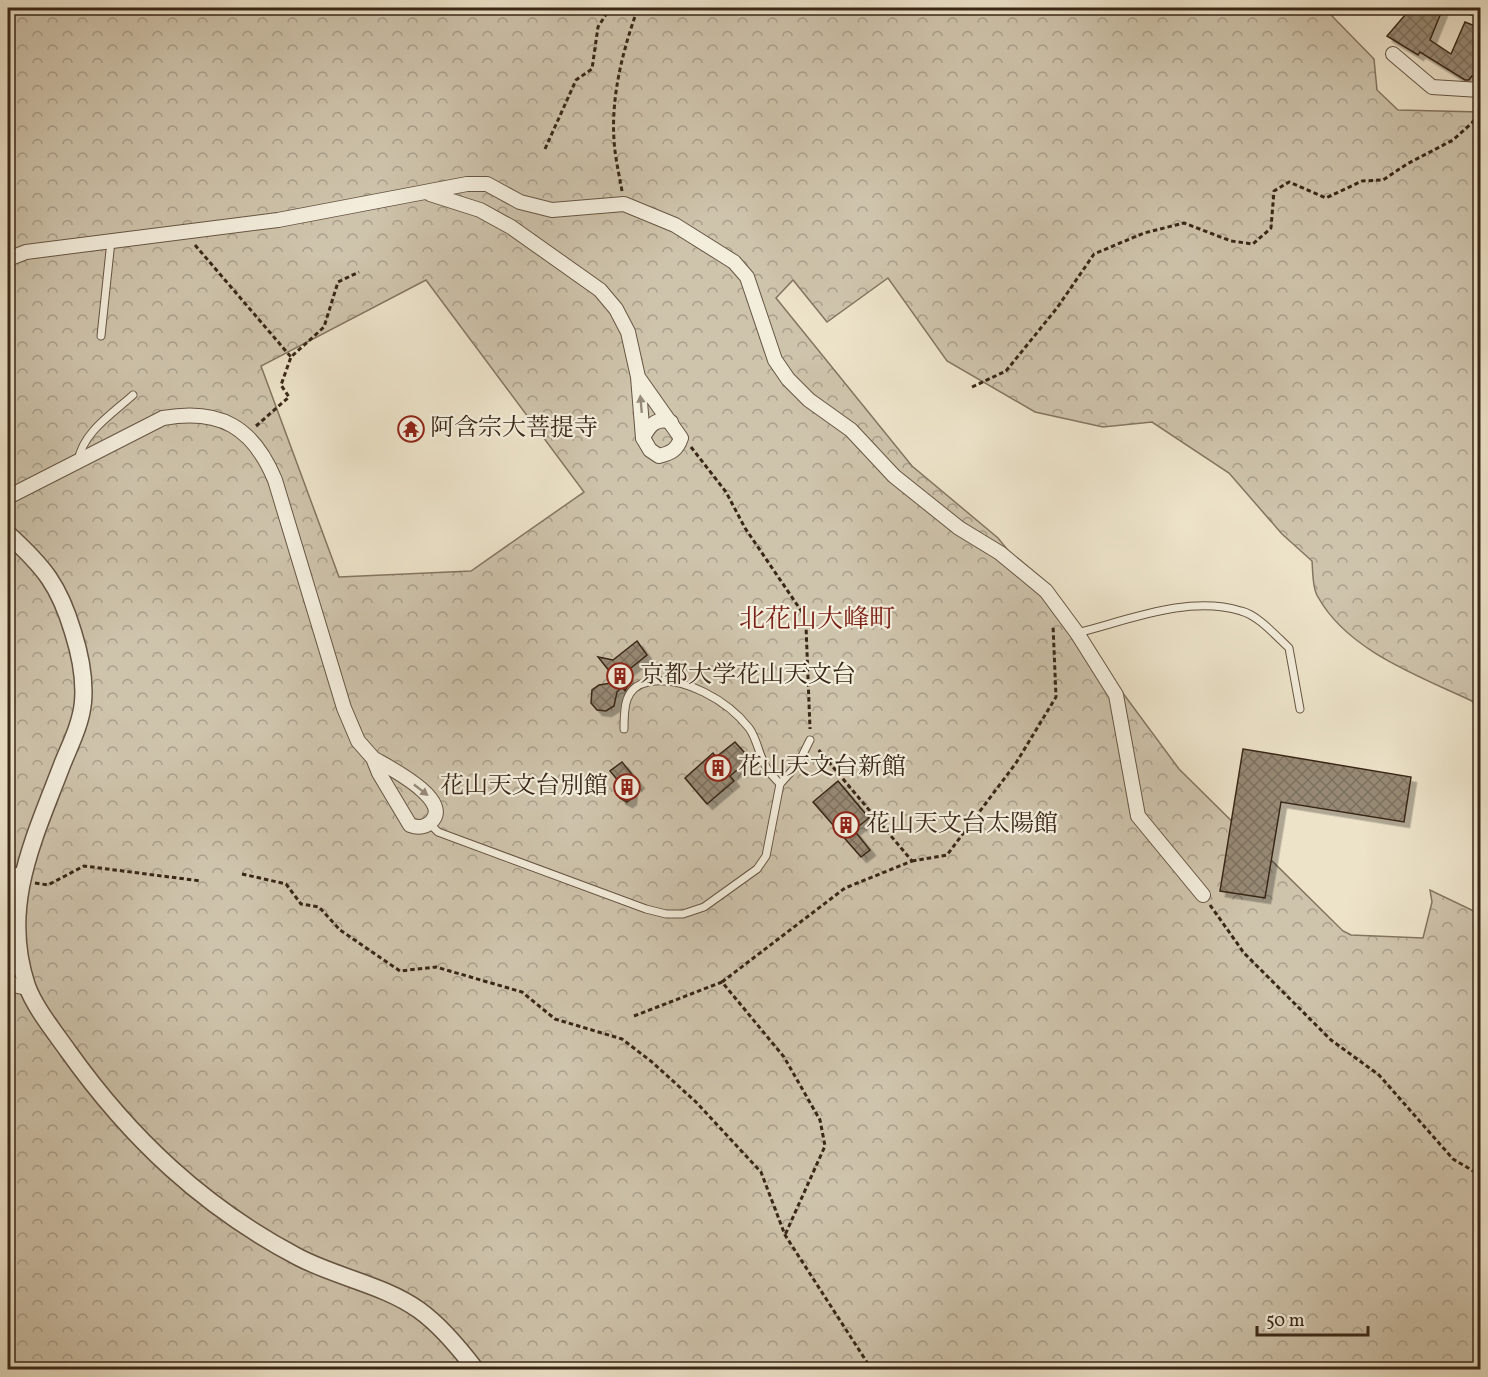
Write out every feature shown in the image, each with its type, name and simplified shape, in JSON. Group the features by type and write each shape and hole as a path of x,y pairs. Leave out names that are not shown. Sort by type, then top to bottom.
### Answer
{"street":[{"path":"1473,8 1480,9"},
{"path":"1393,54 1432,87 1480,90"},
{"path":"8,259 26,252 278,220 467,184 487,184 520,202 552,210 624,204 675,225 734,262 747,277 775,360 788,379 809,400 851,430 894,476 959,528 1000,553 1046,591 1077,633 1116,695 1138,816 1203,895"},
{"path":"428,193 480,210 519,233 600,290 616,309 628,332 638,377 643,438 650,450 659,456 670,454 677,447 681,438 638,377"},
{"path":"8,497 163,418 190,413 209,416 234,425 268,463 275,480 337,690 358,741 372,758 410,825 418,828 429,823 437,811 434,802 414,784 372,758"},
{"path":"643,438 648,427 656,421 671,422"},
{"path":"8,534 50,576 66,608 78,648 83,678 83,704 73,737 14,871 18,957 27,988 88,1080 132,1131 189,1185 225,1214 291,1254 397,1298 420,1310 476,1370"},
{"path":"8,980 13,985 27,988"}],"lane":[{"path":"101,336 111,241"},
{"path":"78,461 81,447 93,432 133,395"},
{"path":"1077,633 1173,608 1207,607 1243,611 1289,648 1300,709"},
{"path":"624,729 624,707 629,693 642,683 657,680 679,683 716,698 734,712 751,730 767,770 780,784"},
{"path":"429,823 438,832 646,909 666,914 683,914 704,907 758,869 766,856 780,784 798,764 810,740"}],"path":[{"path":"545,149 576,80 592,69 598,27 610,8"},
{"path":"624,204 614,139 624,47 638,8"},
{"path":"972,387 1006,371 1057,308 1094,254 1144,233 1184,223 1231,241 1253,244 1271,228 1274,191 1289,182 1326,198 1362,181 1383,180 1407,164 1453,140 1472,123 1480,110"},
{"path":"184,232 291,357"},
{"path":"246,436 289,397 281,385 291,357 324,327 338,282 359,272"},
{"path":"688,444 726,492 745,528 802,612 806,627 810,740 912,861"},
{"path":"634,1016 722,982 845,888 912,861 946,855 1016,763 1056,697 1052,600"},
{"path":"56,880 69,876 84,866 201,881"},
{"path":"242,874 286,884 301,904 319,907 340,930 400,971 436,967 522,992 555,1019 622,1039 696,1102 761,1172 785,1235 872,1370"},
{"path":"1203,895 1252,961 1331,1040 1379,1075 1453,1159 1480,1175"},
{"path":"722,982 784,1057 820,1120 825,1146 785,1235"}],"green space":[{"path":"8,8 1332,8 1332,16 1374,59 1377,90 1398,110 1480,112 1480,711 1472,701 1386,660 1347,633 1331,616 1316,593 1312,561 1282,534 1229,473 1152,422 1103,427 1035,412 947,361 888,278 827,322 793,280 776,298 912,466 998,538 1111,677 1179,769 1343,931 1351,935 1423,938 1432,902 1430,890 1480,914 1480,1369 8,1369","holes":["426,280 584,492 471,571 339,577 261,366"]}],"building":[{"path":"1411,8 1424,12 1426,8 1443,8 1430,40 1451,54 1465,22 1480,28 1480,81 1472,76 1469,80 1465,80 1420,52 1418,55 1387,36"},
{"name":"京都大学花山天文台","path":"637,641 647,655 626,672 628,680 632,679 625,691 622,687 617,692 614,706 606,711 597,710 591,703 592,690 599,685 618,682 598,657 613,660"},
{"name":"花山天文台新館","path":"735,742 750,759 730,776 734,781 707,804 685,778 713,753 716,757"},
{"path":"1243,749 1411,777 1404,822 1281,802 1265,898 1220,891"},
{"path":"622,762 639,783 632,788 631,799 627,802 620,798 620,783 610,771"},
{"name":"花山天文台太陽館","path":"838,781 869,818 854,830 870,850 861,857 813,802"}],"place":[{"name":"阿含宗大菩提寺","path":"411,429"},
{"name":"京都大学花山天文台","path":"620,676"},
{"name":"花山天文台新館","path":"718,768"},
{"name":"花山天文台別館","path":"627,787"},
{"name":"花山天文台太陽館","path":"846,825"}],"district":[{"name":"北花山大峰町","path":"817,620"}]}
